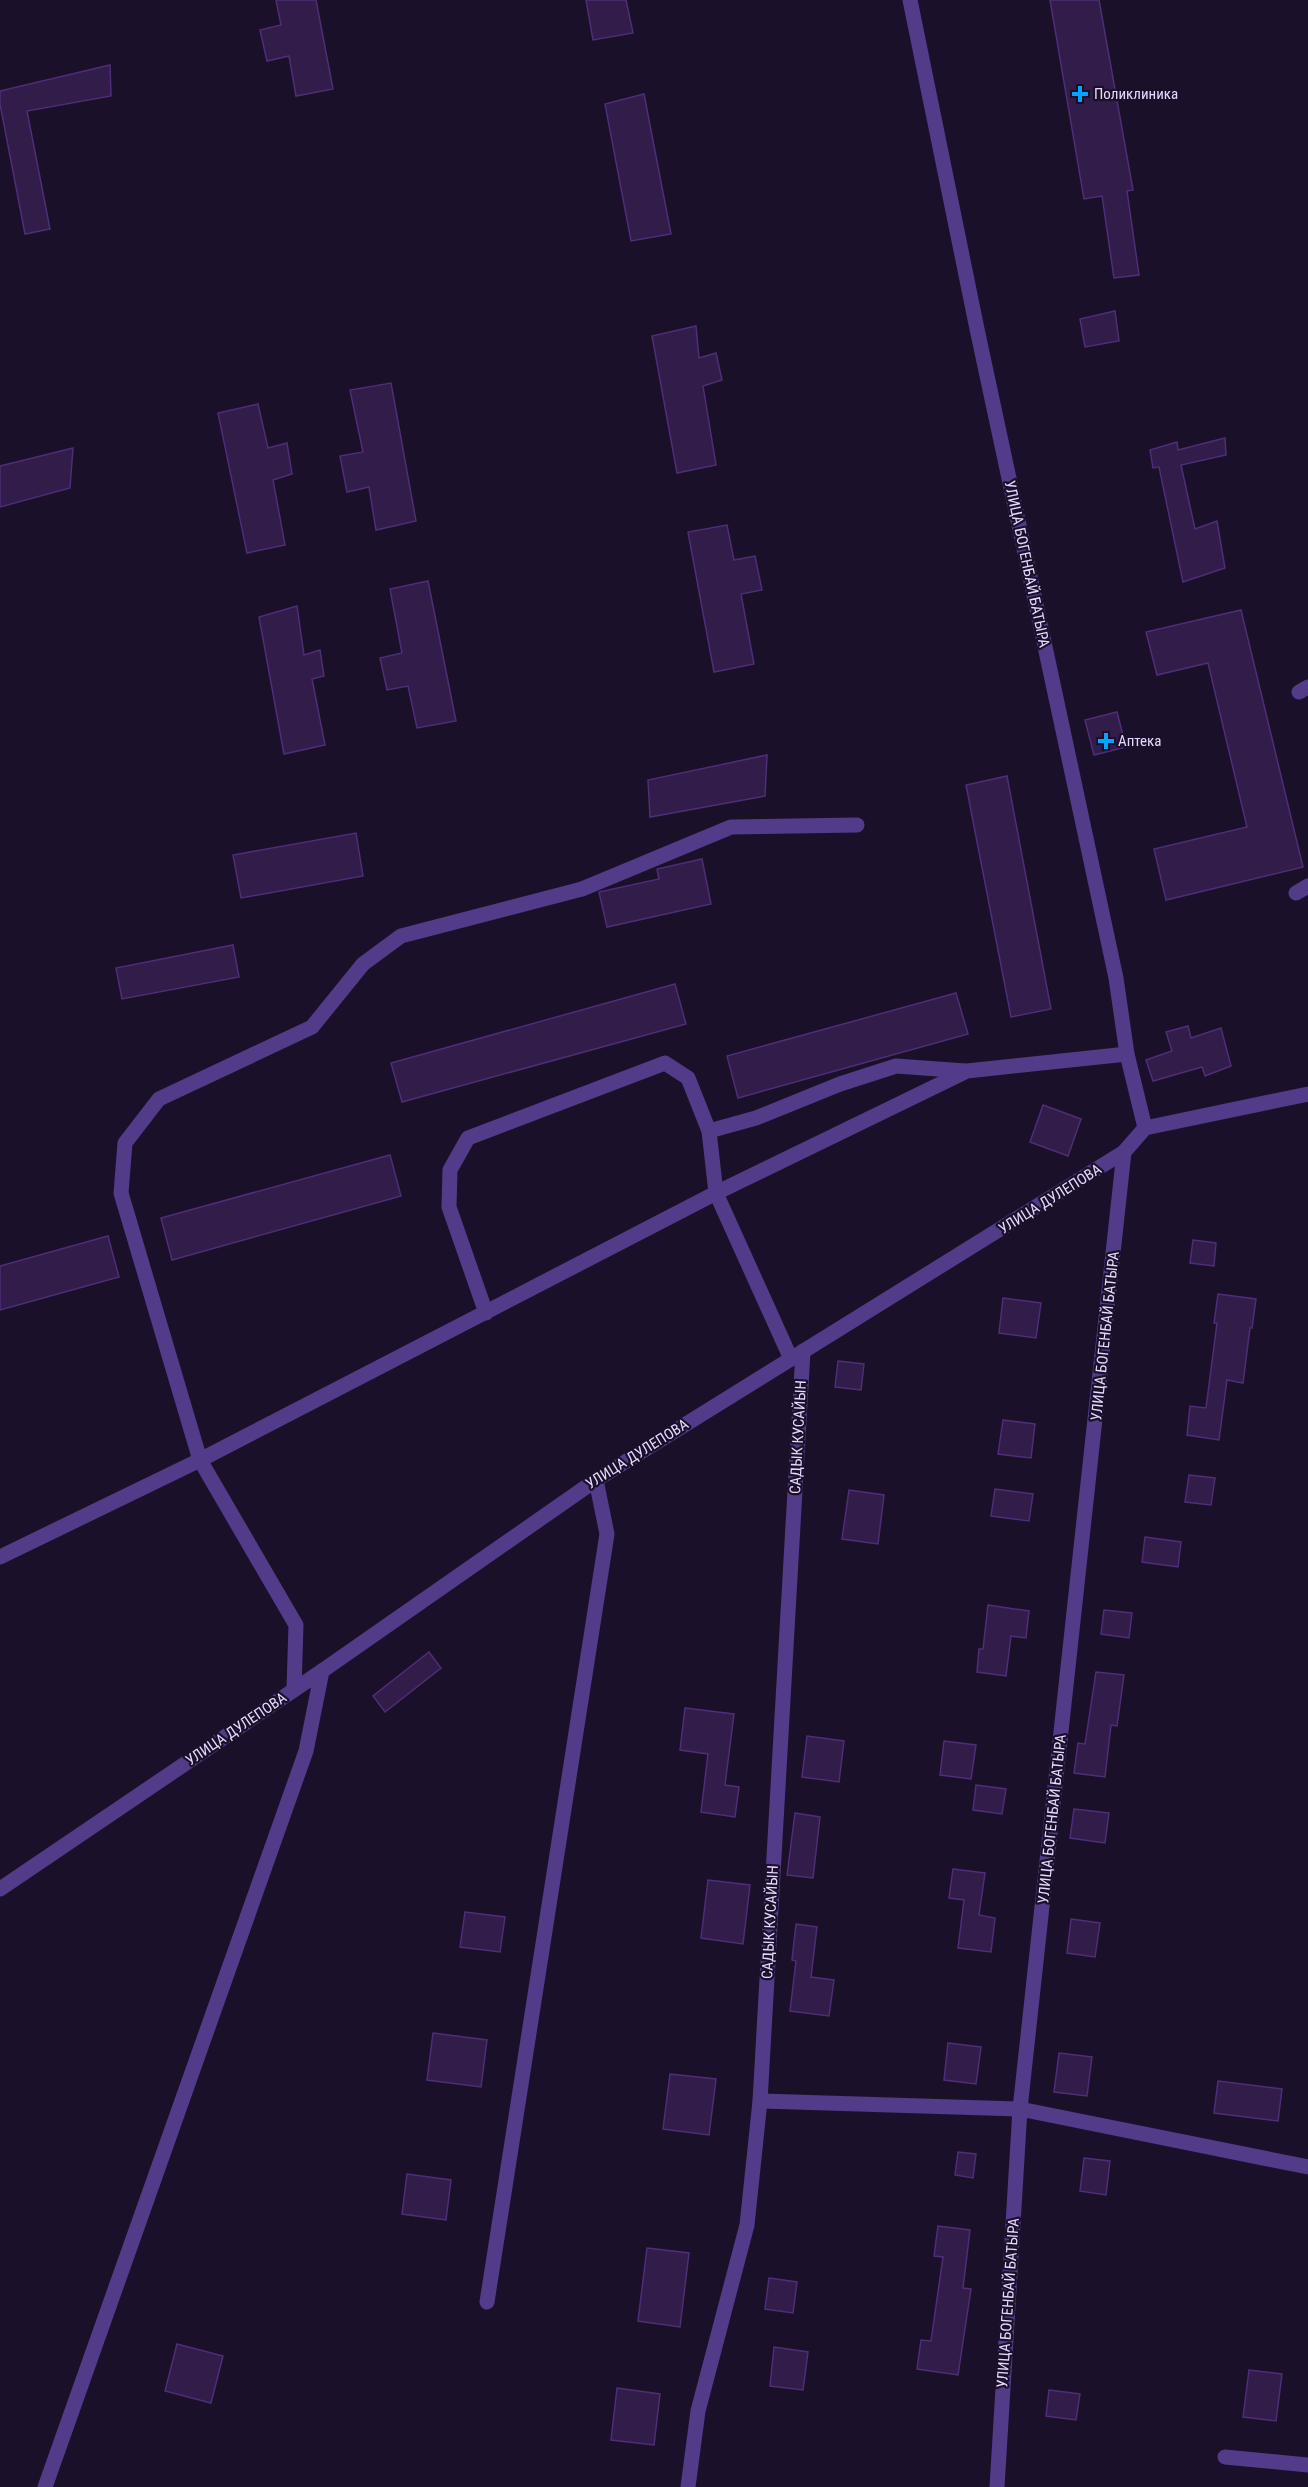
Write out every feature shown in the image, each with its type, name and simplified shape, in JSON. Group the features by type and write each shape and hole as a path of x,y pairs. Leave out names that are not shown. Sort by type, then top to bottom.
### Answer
{"street":[{"name":"УЛИЦА БОГЕНБАЙ БАТЫРА","path":"910,0 977,329 1116,978 1126,1054 1145,1128"},
{"path":"294,1689 296,1625 200,1460 121,1193 125,1143 159,1099 312,1027 363,964 401,936 582,889 731,827 857,825"},
{"path":"709,1131 756,1118 840,1084 896,1066 967,1071 1126,1054"},
{"path":"486,1313 449,1207 450,1170 468,1137 665,1063 688,1078 709,1131 717,1193 797,1355"},
{"path":"0,1557 200,1460 717,1193 967,1071"},
{"path":"1145,1128 1308,1094"},
{"name":"УЛИЦА ДУЛЕПОВА","path":"0,1889 322,1671 596,1480 1125,1152 1145,1128"},
{"name":"УЛИЦА БОГЕНБАЙ БАТЫРА","path":"997,2487 1020,2109 1125,1152"},
{"name":"САДЫК КУСАЙЫН","path":"688,2487 698,2411 747,2225 759,2101 797,1355"},
{"path":"487,2302 607,1534 596,1480"},
{"path":"45,2487 306,1751 322,1671"},
{"path":"759,2101 1020,2109 1308,2167"},
{"path":"1225,2457 1308,2465"}],"building":[{"path":"276,0 316,0 333,89 296,96 289,56 267,61 260,30 281,25"},
{"path":"586,0 626,0 633,33 593,40"},
{"path":"1050,0 1099,0 1133,190 1127,191 1139,275 1114,278 1102,196 1084,199"},
{"path":"110,65 111,96 27,111 50,229 25,234 0,104 0,91"},
{"path":"644,94 671,234 631,241 605,104"},
{"path":"1115,311 1119,341 1085,347 1080,319"},
{"path":"696,326 699,358 716,353 722,380 703,386 716,465 677,473 652,336"},
{"path":"391,383 416,521 376,530 369,487 347,492 340,456 363,452 350,390"},
{"path":"258,404 268,448 287,443 292,474 273,480 285,545 247,553 218,413"},
{"path":"1225,438 1226,455 1181,465 1195,529 1217,521 1225,568 1183,582 1159,467 1153,468 1150,450 1177,442 1178,450"},
{"path":"73,448 70,488 0,507 0,466"},
{"path":"727,525 734,560 755,556 762,590 741,594 754,664 714,672 688,532"},
{"path":"428,581 456,721 417,728 408,686 387,690 380,658 402,653 390,589"},
{"path":"297,606 304,655 320,650 324,676 312,679 325,745 284,754 259,617"},
{"path":"1241,610 1303,867 1166,900 1154,849 1247,827 1208,663 1157,675 1146,632"},
{"path":"1117,712 1126,747 1094,755 1085,720"},
{"path":"767,755 765,796 650,817 648,780"},
{"path":"1007,776 1051,1009 1011,1017 966,785"},
{"path":"356,833 363,876 241,898 233,855"},
{"path":"702,859 711,904 607,927 599,892 659,879 657,869"},
{"path":"233,945 239,977 122,999 116,968"},
{"path":"675,984 686,1024 402,1102 391,1063"},
{"path":"956,993 968,1034 738,1098 727,1056"},
{"path":"1188,1026 1191,1038 1221,1028 1231,1066 1205,1076 1202,1067 1153,1081 1146,1060 1172,1051 1166,1032"},
{"path":"1043,1105 1081,1119 1068,1156 1030,1142"},
{"path":"390,1155 401,1196 172,1260 161,1218"},
{"path":"108,1236 119,1277 0,1310 0,1266"},
{"path":"1193,1240 1216,1243 1214,1266 1190,1263"},
{"path":"1218,1294 1256,1299 1243,1383 1227,1380 1219,1440 1187,1435 1190,1406 1206,1408 1217,1323 1214,1323"},
{"path":"1003,1298 1041,1303 1036,1338 999,1333"},
{"path":"838,1361 864,1364 861,1390 835,1387"},
{"path":"1003,1420 1035,1424 1031,1458 998,1454"},
{"path":"1189,1475 1215,1478 1211,1505 1185,1502"},
{"path":"995,1489 1033,1494 1029,1521 991,1516"},
{"path":"849,1490 884,1495 878,1544 842,1539"},
{"path":"1145,1537 1181,1542 1178,1567 1142,1562"},
{"path":"988,1605 1029,1611 1026,1638 1011,1636 1006,1676 977,1672 979,1649 983,1649"},
{"path":"1104,1610 1132,1613 1129,1638 1101,1634"},
{"path":"429,1652 441,1668 385,1712 373,1696"},
{"path":"1096,1672 1124,1675 1117,1726 1111,1725 1105,1777 1074,1773 1078,1743 1085,1744"},
{"path":"685,1708 734,1714 725,1785 739,1787 735,1817 701,1812 708,1754 680,1750"},
{"path":"807,1736 844,1741 839,1782 802,1777"},
{"path":"944,1741 976,1745 971,1779 940,1775"},
{"path":"976,1785 1006,1789 1002,1814 973,1810"},
{"path":"1074,1809 1109,1813 1105,1843 1070,1838"},
{"path":"795,1813 820,1817 813,1878 787,1875"},
{"path":"953,1869 985,1873 979,1915 995,1918 991,1952 958,1948 964,1900 949,1898"},
{"path":"708,1880 750,1885 743,1944 701,1938"},
{"path":"465,1912 505,1917 500,1952 460,1947"},
{"path":"1071,1919 1100,1923 1095,1957 1067,1953"},
{"path":"796,1924 817,1927 811,1977 834,1980 829,2016 790,2011 796,1961 792,1960"},
{"path":"433,2033 487,2040 481,2087 427,2080"},
{"path":"948,2043 981,2047 976,2084 944,2080"},
{"path":"1059,2053 1092,2057 1087,2096 1054,2092"},
{"path":"670,2074 716,2079 709,2135 663,2129"},
{"path":"1218,2081 1282,2089 1278,2121 1214,2113"},
{"path":"958,2152 976,2154 973,2178 955,2175"},
{"path":"1084,2158 1110,2161 1106,2195 1080,2191"},
{"path":"407,2174 451,2180 446,2220 402,2214"},
{"path":"938,2226 970,2230 963,2288 971,2289 958,2375 917,2369 921,2340 931,2341 943,2257 934,2256"},
{"path":"647,2248 689,2253 680,2327 638,2321"},
{"path":"769,2278 797,2282 793,2313 765,2309"},
{"path":"177,2344 223,2356 211,2403 165,2391"},
{"path":"774,2347 808,2352 803,2390 770,2386"},
{"path":"1249,2370 1282,2374 1276,2421 1243,2417"},
{"path":"617,2388 660,2394 654,2445 611,2440"},
{"path":"1049,2390 1080,2394 1076,2420 1046,2416"}],"place":[{"name":"Поликлиника","path":"1080,94"},
{"name":"Аптека","path":"1106,741"}]}
